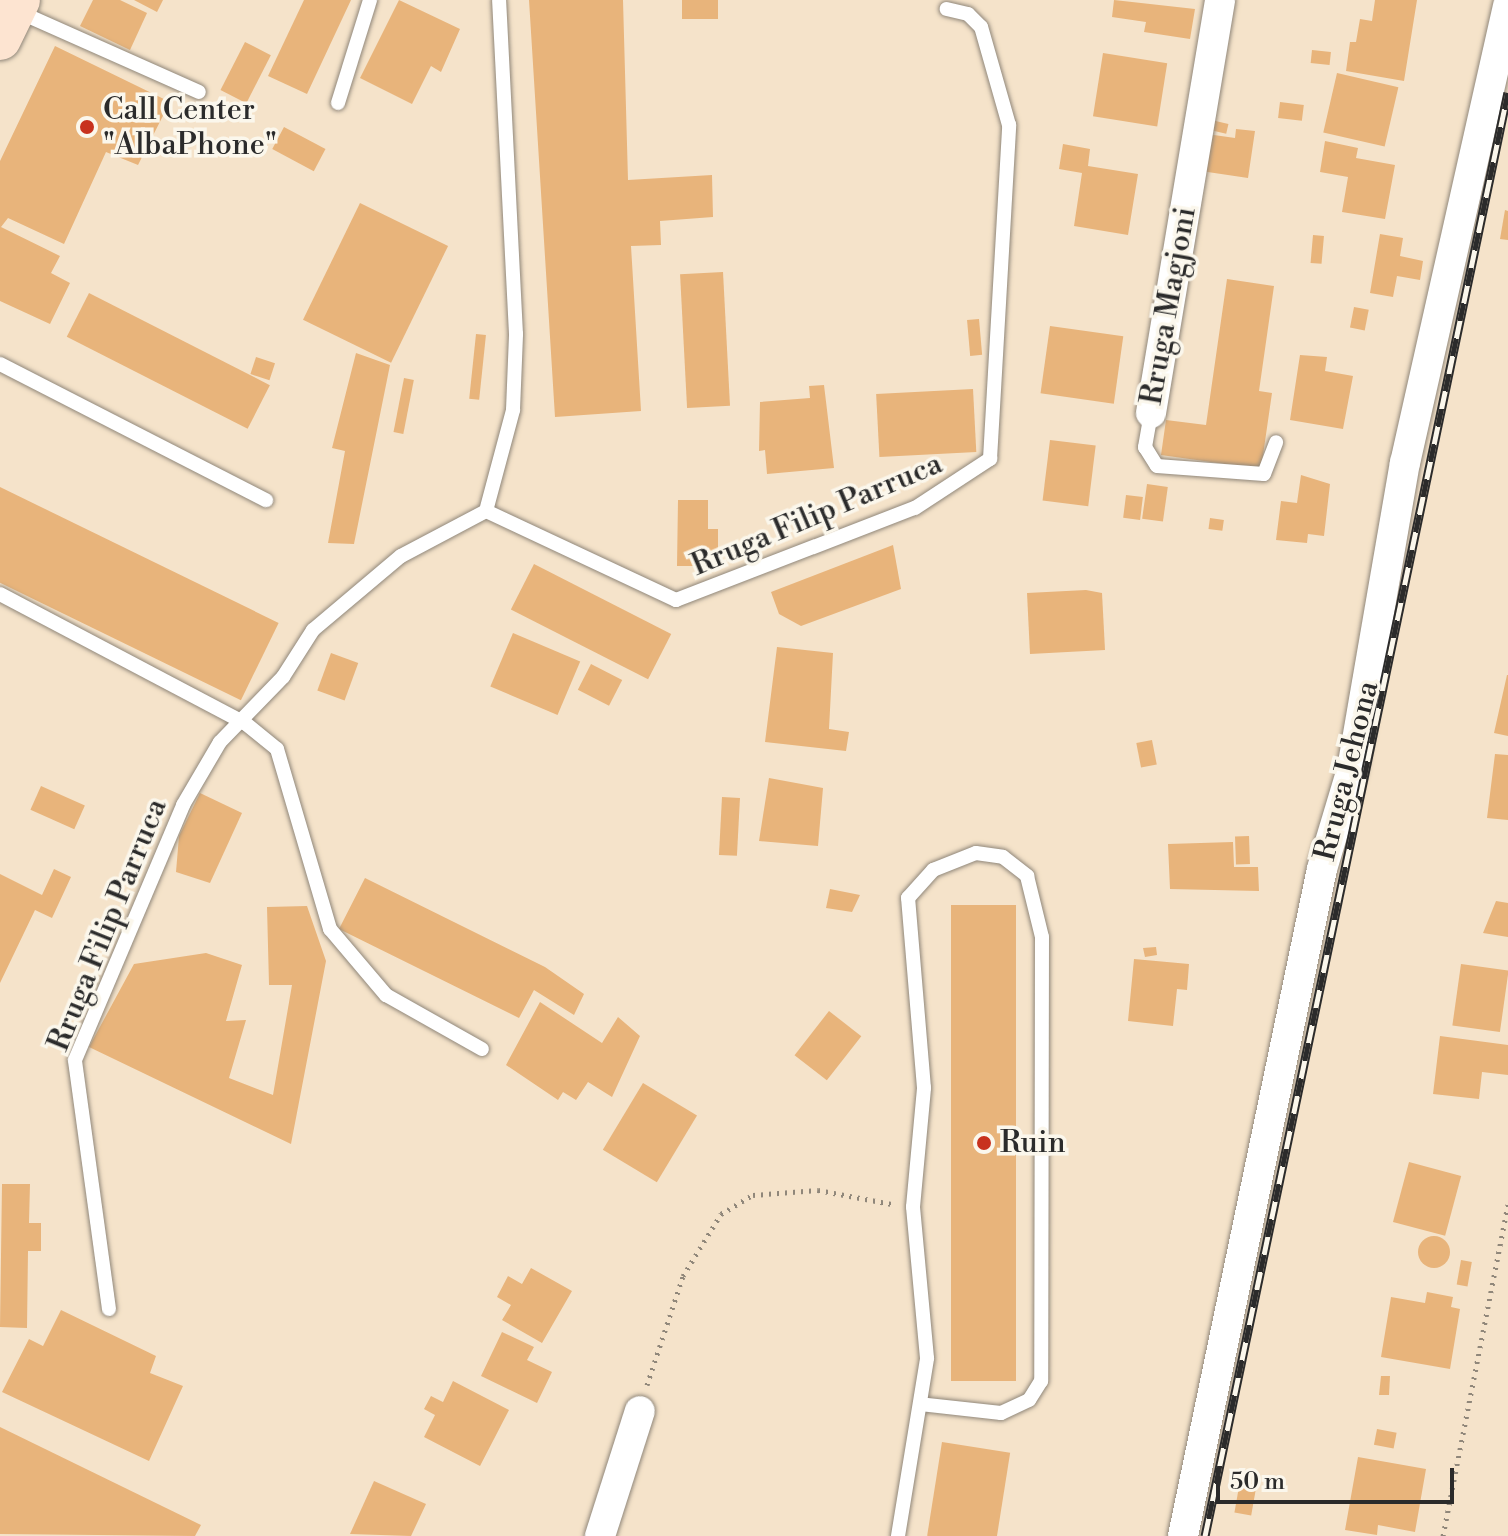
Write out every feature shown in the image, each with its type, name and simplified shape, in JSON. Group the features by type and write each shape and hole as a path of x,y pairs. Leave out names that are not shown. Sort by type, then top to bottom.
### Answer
{"street":[{"name":"Rruga Magjoni","path":"1151,413 1220,0"},
{"name":"Rruga Jehona","path":"1183,1536 1322,869 1352,769 1405,463 1508,5"},
{"path":"600,1536 640,1411"}],"lane":[{"path":"338,103 370,0"},
{"path":"486,511 513,410 516,334 499,0"},
{"name":"Rruga Filip Parruca","path":"109,1309 75,1060 183,805 220,742 245,723 313,630 356,590 442,530 486,511 676,600 915,508 990,459 1009,125 981,27 968,14 947,9"},
{"path":"11,16 199,92"},
{"path":"0,364 266,500"},
{"name":"Rruga Magjoni","path":"1151,413 1145,447 1157,466 1264,474 1276,442"},
{"path":"0,594 245,723 277,749 330,929 386,995 482,1049"},
{"path":"898,1536 927,1358 913,1207 924,1088 908,898 954,858 1003,857 1027,876 1042,937 1041,1381 1029,1400 1001,1413 920,1404"}],"path":[{"path":"640,1411 683,1276 721,1214 753,1195 818,1190 913,1207"},
{"path":"1443,1536 1508,1204"}],"building":[{"path":"93,0 120,0 147,13 130,50 80,26"},
{"path":"134,0 163,0 157,12"},
{"path":"304,0 351,0 307,94 268,76"},
{"path":"399,0 460,29 441,72 431,66 412,104 360,78"},
{"path":"529,0 623,0 628,180 712,175 713,217 660,221 661,245 631,246 641,411 555,417"},
{"path":"682,0 718,0 718,19 682,19"},
{"path":"1114,0 1195,9 1190,39 1144,32 1146,22 1112,17"},
{"path":"1375,0 1417,0 1404,81 1346,71 1350,42 1356,42 1360,19 1372,21"},
{"path":"245,42 271,55 246,103 220,90"},
{"name":"Call Center \"AlbaPhone\"","path":"55,46 170,102 138,165 106,152 64,244 8,218 1,227 60,256 51,273 70,283 50,324 0,301 0,161"},
{"path":"1312,50 1331,52 1330,65 1311,63"},
{"path":"1103,53 1167,63 1157,126 1093,116"},
{"path":"1337,73 1398,87 1385,147 1323,132"},
{"path":"1280,102 1304,105 1302,121 1278,118"},
{"path":"1207,119 1228,124 1226,134 1205,129"},
{"path":"284,127 325,149 314,171 272,149"},
{"path":"1236,129 1255,131 1248,178 1201,171 1207,134 1235,138"},
{"path":"1325,141 1358,148 1356,158 1395,165 1385,219 1342,212 1348,177 1320,172"},
{"path":"1063,144 1090,149 1088,166 1138,174 1128,235 1074,226 1082,173 1059,169"},
{"path":"360,203 448,246 391,363 303,320"},
{"path":"1505,210 1508,211 1508,240 1500,239"},
{"path":"1380,234 1403,238 1400,256 1423,261 1420,280 1397,276 1393,297 1370,293"},
{"path":"1313,235 1324,236 1322,264 1311,263"},
{"path":"723,272 730,406 687,408 680,274"},
{"path":"1227,279 1274,286 1259,391 1272,393 1261,469 1161,455 1166,420 1206,425"},
{"path":"89,293 270,385 248,429 67,337"},
{"path":"1354,307 1369,310 1365,330 1350,328"},
{"path":"979,319 982,355 970,356 967,320"},
{"path":"1050,326 1123,336 1114,404 1041,393"},
{"path":"476,334 486,335 479,400 469,399"},
{"path":"356,353 390,365 354,544 328,543 345,451 332,448"},
{"path":"1300,355 1327,357 1325,371 1353,376 1343,429 1290,420"},
{"path":"256,357 275,363 269,380 250,374"},
{"path":"404,378 414,380 403,434 394,432"},
{"path":"824,385 834,468 767,474 765,450 759,451 760,402 810,398 809,386"},
{"path":"973,389 976,452 879,457 876,394"},
{"path":"1050,440 1096,446 1088,506 1043,501"},
{"path":"1301,475 1330,484 1324,536 1308,534 1307,543 1276,540 1281,501 1297,503"},
{"path":"1147,484 1168,487 1163,522 1142,519"},
{"path":"0,487 279,623 241,700 0,583"},
{"path":"1126,495 1143,497 1140,520 1123,518"},
{"path":"678,500 708,500 708,529 718,529 718,566 677,566"},
{"path":"1210,518 1224,520 1222,531 1208,529"},
{"path":"893,545 901,589 801,626 779,614 771,592"},
{"path":"534,564 671,634 648,679 511,609"},
{"path":"1086,590 1102,593 1105,650 1030,654 1027,593"},
{"path":"513,633 580,662 558,715 490,686"},
{"path":"777,647 833,653 829,729 849,732 846,751 765,742"},
{"path":"331,653 358,663 345,701 317,691"},
{"path":"591,664 622,680 609,706 578,690"},
{"path":"1508,675 1508,736 1494,733"},
{"path":"1152,740 1157,765 1141,768 1136,743"},
{"path":"1495,754 1508,755 1508,820 1487,818"},
{"path":"769,778 823,788 818,846 759,841"},
{"path":"41,786 85,806 74,829 30,810"},
{"path":"200,793 242,813 210,883 176,872 179,836"},
{"path":"722,797 740,798 737,856 719,855"},
{"path":"1235,836 1249,836 1250,864 1236,864"},
{"path":"1233,842 1234,867 1258,867 1259,891 1170,889 1168,844"},
{"path":"54,869 71,877 52,918 35,910 0,983 0,874 42,895"},
{"path":"365,878 545,967 584,994 574,1015 534,990 519,1018 339,929"},
{"path":"830,889 860,895 852,912 826,908"},
{"path":"1496,901 1508,903 1508,937 1483,933"},
{"name":"Ruin","path":"951,905 1016,905 1016,1381 951,1381"},
{"path":"307,906 326,961 291,1144 89,1047 134,964 206,953 242,965 226,1021 246,1020 229,1078 273,1095 292,985 269,985 267,907"},
{"path":"1156,947 1157,955 1145,957 1143,948"},
{"path":"1134,959 1189,964 1187,990 1177,989 1173,1026 1128,1021"},
{"path":"1461,964 1508,971 1500,1032 1452,1025"},
{"path":"540,1002 602,1043 618,1017 640,1036 612,1097 588,1082 576,1100 563,1092 558,1100 506,1065"},
{"path":"829,1011 861,1036 827,1080 795,1055"},
{"path":"1440,1036 1508,1045 1508,1075 1482,1072 1479,1099 1433,1094"},
{"path":"643,1083 697,1115 657,1182 603,1150"},
{"path":"1409,1162 1461,1176 1445,1236 1393,1222"},
{"path":"2,1184 30,1184 29,1223 41,1223 41,1251 28,1251 27,1328 0,1327"},
{"path":"1434,1236 1445,1241 1450,1252 1445,1263 1434,1268 1423,1263 1418,1252 1423,1241"},
{"path":"1461,1260 1472,1262 1467,1287 1457,1285"},
{"path":"531,1268 572,1291 542,1343 502,1320 511,1305 497,1297 508,1276 522,1284"},
{"path":"1427,1292 1453,1297 1451,1307 1460,1309 1450,1369 1381,1357 1391,1297 1425,1303"},
{"path":"61,1310 156,1356 150,1373 183,1386 149,1461 2,1392 29,1339 43,1346"},
{"path":"502,1332 534,1347 527,1360 552,1372 537,1403 481,1376"},
{"path":"1381,1376 1390,1376 1389,1395 1379,1395"},
{"path":"453,1381 509,1410 480,1466 424,1437 435,1415 424,1409 431,1396 443,1402"},
{"path":"0,1427 201,1525 195,1536 0,1534"},
{"path":"1377,1429 1397,1433 1394,1449 1374,1445"},
{"path":"942,1442 1010,1453 997,1536 927,1536"},
{"path":"1358,1457 1426,1469 1415,1532 1378,1525 1377,1535 1345,1530"},
{"path":"374,1481 426,1504 411,1536 350,1534"},
{"path":"1240,1481 1257,1484 1251,1515 1234,1513"}],"railway":[{"path":"1205,1536 1508,92"}],"place":[{"name":"Call Center \"AlbaPhone\"","path":"87,127"},
{"name":"Ruin","path":"984,1143"}]}
